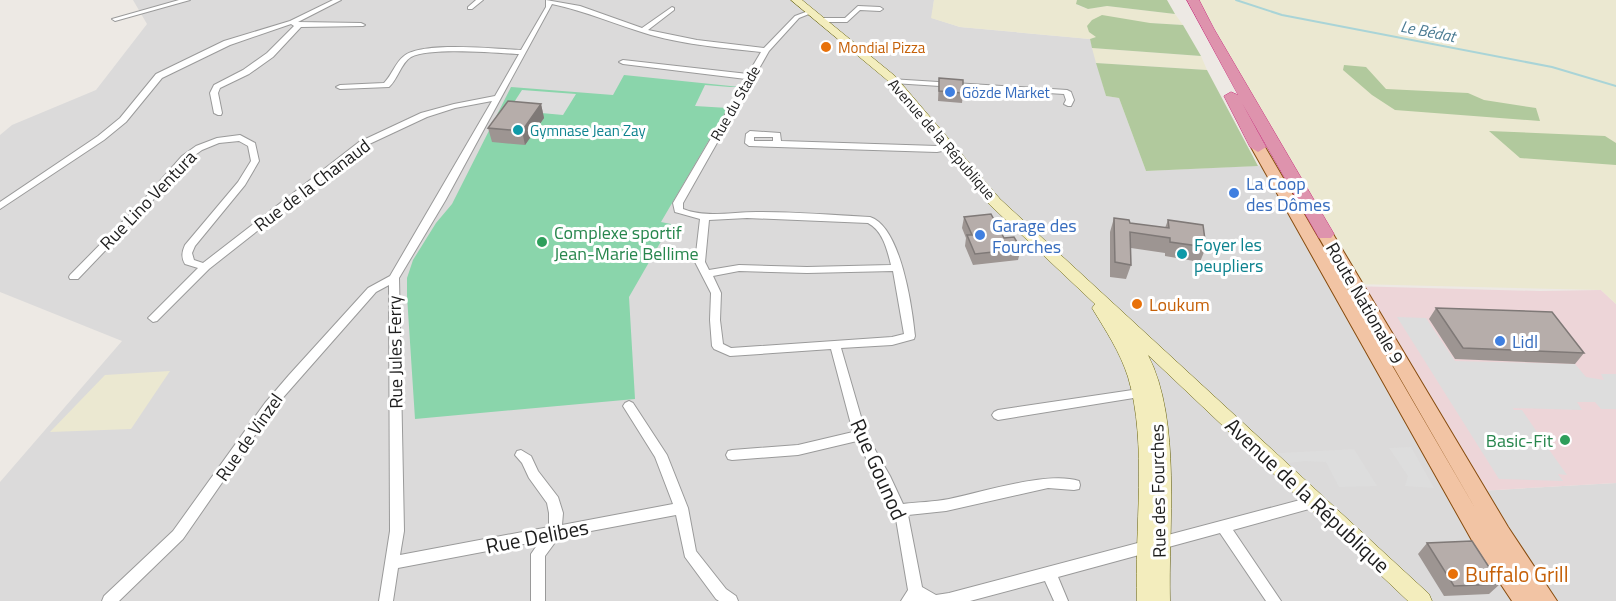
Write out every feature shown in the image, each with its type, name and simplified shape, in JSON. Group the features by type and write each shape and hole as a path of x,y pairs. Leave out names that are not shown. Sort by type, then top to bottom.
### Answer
{"highway":[{"path":"1180,0 1257,147"},
{"name":"Route Nationale 9","path":"1193,0 1207,29 1325,234"}],"main road":[{"path":"1257,147 1427,446 1481,537 1525,601"},
{"name":"Route Nationale 9","path":"1325,234 1501,534 1546,601"}],"street":[{"path":"115,19 187,0"},
{"path":"0,206 101,138 123,120 159,76 227,43 295,23 338,0"},
{"path":"470,8 480,0"},
{"name":"Avenue de la République","path":"796,0 893,81 995,202 1422,601"},
{"path":"550,1 680,39 766,50"},
{"name":"Rue Jules Ferry","path":"386,601 397,531 394,278 524,52 550,1"},
{"path":"821,21 847,20 858,8 880,9"},
{"path":"644,30 672,9"},
{"name":"Rue du Stade","path":"705,216 687,214 678,210 678,203 766,50 797,17 811,12"},
{"path":"295,23 361,25"},
{"path":"218,113 214,93 217,87 246,72 270,55 289,38 295,23"},
{"path":"340,87 386,85 404,60 421,51 524,52"},
{"path":"623,62 750,77"},
{"path":"893,81 1067,92 1070,100 1068,104"},
{"name":"Rue de la Chanaud","path":"153,318 205,267 362,144 424,115 454,106 497,98"},
{"name":"Rue Lino Ventura","path":"74,277 142,207 185,158 199,148 217,141 240,138 252,145 255,161 242,183 190,245 187,253 189,262 205,267"},
{"path":"777,144 937,149 949,147"},
{"path":"705,216 870,220 880,226 888,239 908,312 910,336 892,342 730,352 718,346 716,292 700,262 705,216"},
{"name":"Avenue de la République","path":"1056,258 1112,323 1126,350"},
{"path":"708,274 739,268 807,270 896,268"},
{"name":"Rue de Vinzel","path":"109,601 178,535 269,406 351,312 372,290 394,278"},
{"name":"Rue des Fourches","path":"1120,317 1142,357 1147,392 1153,545 1160,601"},
{"name":"Rue Gounod","path":"835,345 860,435 903,519 912,597"},
{"path":"1126,350 1196,388"},
{"name":"Rue des Fourches","path":"1126,350 1147,392"},
{"path":"998,416 1147,392"},
{"path":"629,406 661,454 681,508 690,553 721,594 731,601"},
{"path":"732,455 798,450 860,435"},
{"path":"521,456 527,460 533,474 553,501 556,513 555,532 538,554 538,601"},
{"path":"899,510 953,504 1048,483 1074,485"},
{"path":"912,597 924,593 935,601 949,600 1316,502"},
{"name":"Rue Delibes","path":"392,563 681,508"},
{"path":"1223,526 1274,601"},
{"name":"Rue des Fourches","path":"1147,601 1153,545"},
{"path":"1049,573 1061,601"}],"shaded area":[{"path":"133,0 934,0 932,18 960,27 1090,39 1106,96 1119,98 1146,171 1274,165 1479,491 1616,483 1616,601 0,601 0,482 122,341 0,292 0,135 12,125 96,90 147,24"},
{"path":"934,0 1077,0 1077,5 1088,9 1107,6 1175,14 1183,25 1150,23 1090,39 960,27 931,18"},
{"path":"1199,0 1616,0 1616,304 1601,290 1354,284"},
{"path":"1092,48 1201,56 1207,70 1096,63"},
{"path":"705,85 740,87 728,108 695,106"},
{"path":"522,90 576,94 563,115 509,110"},
{"path":"1350,286 1540,291 1601,290 1616,304 1616,483 1479,491"},
{"path":"1397,317 1426,318 1455,361 1575,364 1586,377 1604,380 1601,374 1616,374 1616,409 1601,409 1595,402 1577,402 1582,410 1513,408 1522,410 1539,435 1531,435 1537,444 1545,444 1567,475 1558,474 1563,481 1499,479"},
{"path":"170,371 131,429 50,432 105,375"},
{"path":"1411,447 1434,488 1405,486 1408,476 1389,448"},
{"path":"1354,449 1377,486 1339,487 1326,462 1288,463 1278,453"}],"green space":[{"path":"1077,0 1167,0 1175,14 1107,6 1088,9 1076,4"},
{"path":"1102,15 1150,23 1183,25 1201,56 1092,48 1090,39 1096,37 1089,32 1087,26 1092,20"},
{"path":"1096,63 1207,70 1258,166 1146,171 1119,98 1106,96"},
{"path":"1344,65 1366,67 1386,89 1468,93 1484,100 1536,108 1540,121 1395,110 1372,95 1343,70"},
{"name":"Complexe sportif Jean-Marie Bellime","path":"624,75 740,87 661,222 671,224 629,297 635,399 415,419 407,278 413,260 436,223 452,204 511,87 613,95"},
{"path":"1489,131 1605,136 1616,143 1616,165 1520,158"}],"building":[{"path":"939,78 963,80 963,93 939,91"},
{"path":"508,101 541,104 522,131 488,128"},
{"path":"991,214 1004,238 1014,237 1021,249 975,254 967,235 972,235 964,217"},
{"path":"1114,218 1129,220 1130,223 1169,228 1168,220 1203,225 1206,247 1170,242 1170,238 1130,232 1131,265 1115,262"},
{"name":"Lidl","path":"1436,308 1552,312 1584,353 1463,348"},
{"path":"1472,541 1500,584 1454,586 1427,543"}],"waterway":[{"name":"Le Bédat","path":"1236,0 1282,15 1552,67 1616,86"}],"place":[{"name":"Mondial Pizza","path":"826,47"},
{"name":"Gözde Market","path":"950,92"},
{"name":"Gymnase Jean Zay","path":"518,130"},
{"name":"La Coop des Dômes","path":"1234,193"},
{"name":"Garage des Fourches","path":"980,235"},
{"name":"Complexe sportif Jean-Marie Bellime","path":"542,242"},
{"name":"Foyer les peupliers","path":"1182,254"},
{"name":"Loukum","path":"1137,304"},
{"name":"Lidl","path":"1500,341"},
{"name":"Basic-Fit","path":"1565,440"},
{"name":"Buffalo Grill","path":"1453,574"}]}
